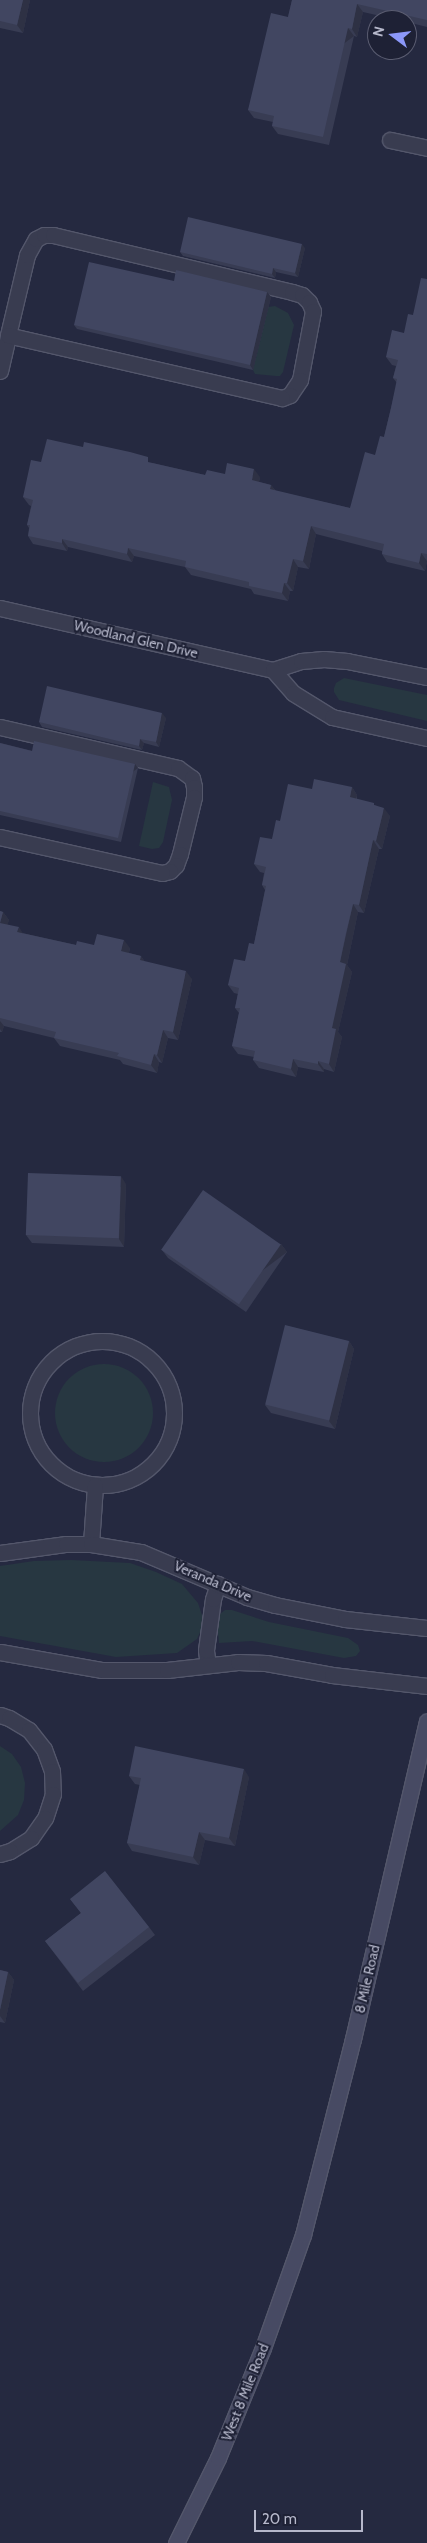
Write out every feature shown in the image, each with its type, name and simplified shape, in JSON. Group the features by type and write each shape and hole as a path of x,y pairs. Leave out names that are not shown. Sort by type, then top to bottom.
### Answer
{"main road":[{"name":"8 Mile Road","path":"302,2235 353,2039 427,1722"},
{"name":"West 8 Mile Road","path":"176,2543 222,2449 263,2348 302,2235"}],"street":[{"path":"390,140 427,148"},
{"path":"0,371 8,335 27,255 36,239 44,235 53,234 292,292 302,295 309,302 313,311 300,380 290,395 282,398 8,335"},
{"name":"Woodland Glen Drive","path":"0,608 273,670"},
{"path":"427,677 347,661 324,659 301,661 273,670 293,693 332,717 427,738"},
{"path":"0,727 178,768 192,778 194,787 194,797 180,854 176,865 170,871 162,873 0,837"},
{"path":"109,1340 131,1346 155,1364 165,1377 173,1398 174,1421 166,1445 152,1466 131,1479 107,1486 95,1484 83,1483 59,1472 42,1454 32,1432 29,1407 34,1385 53,1360 65,1350 86,1342 109,1340"},
{"path":"91,1544 95,1484"},
{"name":"Veranda Drive","path":"0,1553 66,1544 91,1544 141,1552 275,1605 345,1619 427,1628"},
{"path":"208,1665 206,1650 213,1599 218,1584"},
{"path":"0,1652 102,1670 167,1670 238,1662 279,1664 332,1675 427,1686"},
{"path":"0,1716 9,1718 29,1730 44,1749 52,1771 53,1794 45,1818 31,1838 10,1851 0,1854"}],"shaded area":[{"path":"275,306 288,313 294,325 283,372 280,376 255,374 253,370 268,307"},
{"path":"344,678 427,695 427,721 339,700 334,692 334,688 336,683"},
{"path":"153,782 169,787 172,800 163,842 159,848 152,849 139,846"},
{"path":"104,1364 114,1365 131,1372 145,1386 152,1403 152,1423 145,1440 131,1454 114,1461 104,1462 94,1461 77,1454 63,1440 56,1423 55,1413 56,1403 63,1386 77,1372 94,1365"},
{"path":"71,1560 130,1563 182,1584 198,1603 202,1615 202,1628 197,1639 177,1653 116,1657 0,1636 0,1566 34,1561"},
{"path":"225,1610 232,1610 269,1622 348,1638 358,1645 360,1651 356,1656 344,1658 252,1641 219,1643 217,1623 220,1614"},
{"path":"0,1746 12,1754 21,1767 25,1783 24,1800 18,1815 0,1831"}],"building":[{"path":"0,0 23,0 17,25 0,21"},
{"path":"292,0 427,0 427,20 417,18 417,10 383,10 357,4 352,29 348,28 323,137 272,126 274,116 248,110 271,13 288,17"},
{"path":"188,217 302,244 295,273 273,268 272,274 180,252"},
{"path":"89,262 174,281 176,270 267,292 250,365 74,325"},
{"path":"421,278 427,279 427,554 421,553 419,563 382,554 384,544 311,526 303,561 293,559 287,583 284,583 282,593 249,586 249,582 185,567 186,561 128,548 127,554 62,539 62,543 28,536 30,525 27,525 33,500 23,497 31,460 41,462 47,439 83,447 84,442 130,452 148,457 148,462 205,475 207,470 225,474 227,463 254,469 252,480 271,485 270,489 350,508 365,452 375,455 380,436 384,437 391,408 397,379 393,378 398,360 386,357 392,330 404,333 408,314 413,315"},
{"path":"47,686 162,713 156,742 140,739 139,746 39,722"},
{"path":"34,741 135,764 118,838 0,811 0,743 32,751"},
{"path":"314,779 352,787 350,797 374,803 374,805 384,808 376,841 373,840 359,905 353,904 346,933 340,962 346,964 332,1028 336,1029 329,1064 318,1061 318,1064 293,1059 291,1069 253,1060 255,1051 232,1046 240,1008 235,1008 239,988 228,985 234,959 245,961 249,943 254,944 266,886 262,885 266,867 254,864 260,837 272,839 276,820 280,821 288,784 312,789"},
{"path":"0,911 3,912 0,923"},
{"path":"0,923 19,927 17,932 76,945 77,941 94,945 97,934 124,940 121,951 141,956 140,960 186,971 173,1032 163,1030 157,1055 154,1054 151,1065 117,1056 119,1053 54,1038 56,1032 0,1018"},
{"path":"28,1173 121,1176 119,1238 26,1235"},
{"path":"203,1190 281,1244 239,1304 161,1250"},
{"path":"285,1325 349,1341 329,1421 265,1405"},
{"path":"135,1746 244,1769 229,1838 199,1832 193,1857 127,1843 141,1778 129,1776"},
{"path":"105,1871 149,1927 78,1983 45,1941 81,1913 70,1899"},
{"path":"0,1970 8,1972 0,2010"}]}
